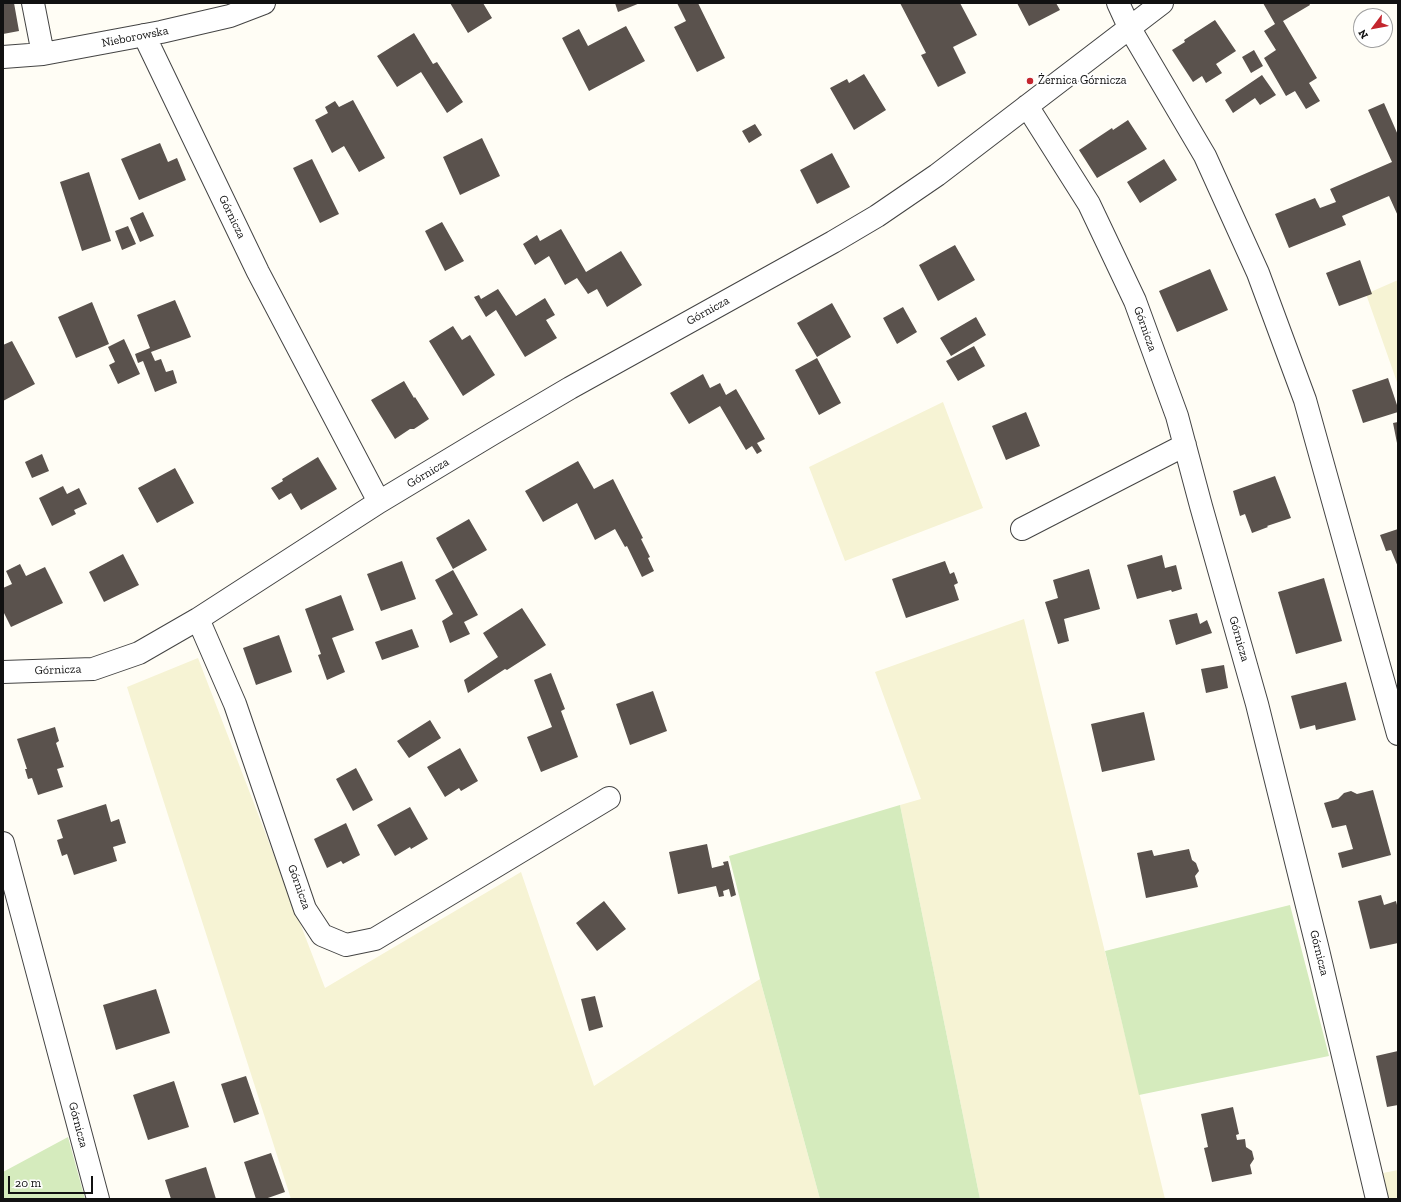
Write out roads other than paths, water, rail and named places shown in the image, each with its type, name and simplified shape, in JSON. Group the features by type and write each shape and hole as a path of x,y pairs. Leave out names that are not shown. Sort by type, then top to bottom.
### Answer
{"street":[{"path":"33,3 43,54"},
{"name":"Nieborowska","path":"3,57 43,54 212,21 264,3"},
{"path":"1118,3 1129,27 1205,156 1258,273 1305,400 1398,734"},
{"name":"Górnicza","path":"3,672 93,668 139,653 198,619 380,502 570,388 866,223 937,174 1162,3"},
{"name":"Górnicza","path":"144,35 258,272 380,502"},
{"name":"Górnicza","path":"1027,106 1089,204 1135,301 1177,416 1257,704 1317,946 1377,1199"},
{"path":"1022,529 1184,445"},
{"name":"Górnicza","path":"198,619 235,704 306,909 322,935 346,945 375,939 609,798"},
{"name":"Górnicza","path":"3,843 98,1199"}],"place":[{"name":"Żernica Górnicza","path":"1030,81"}]}
